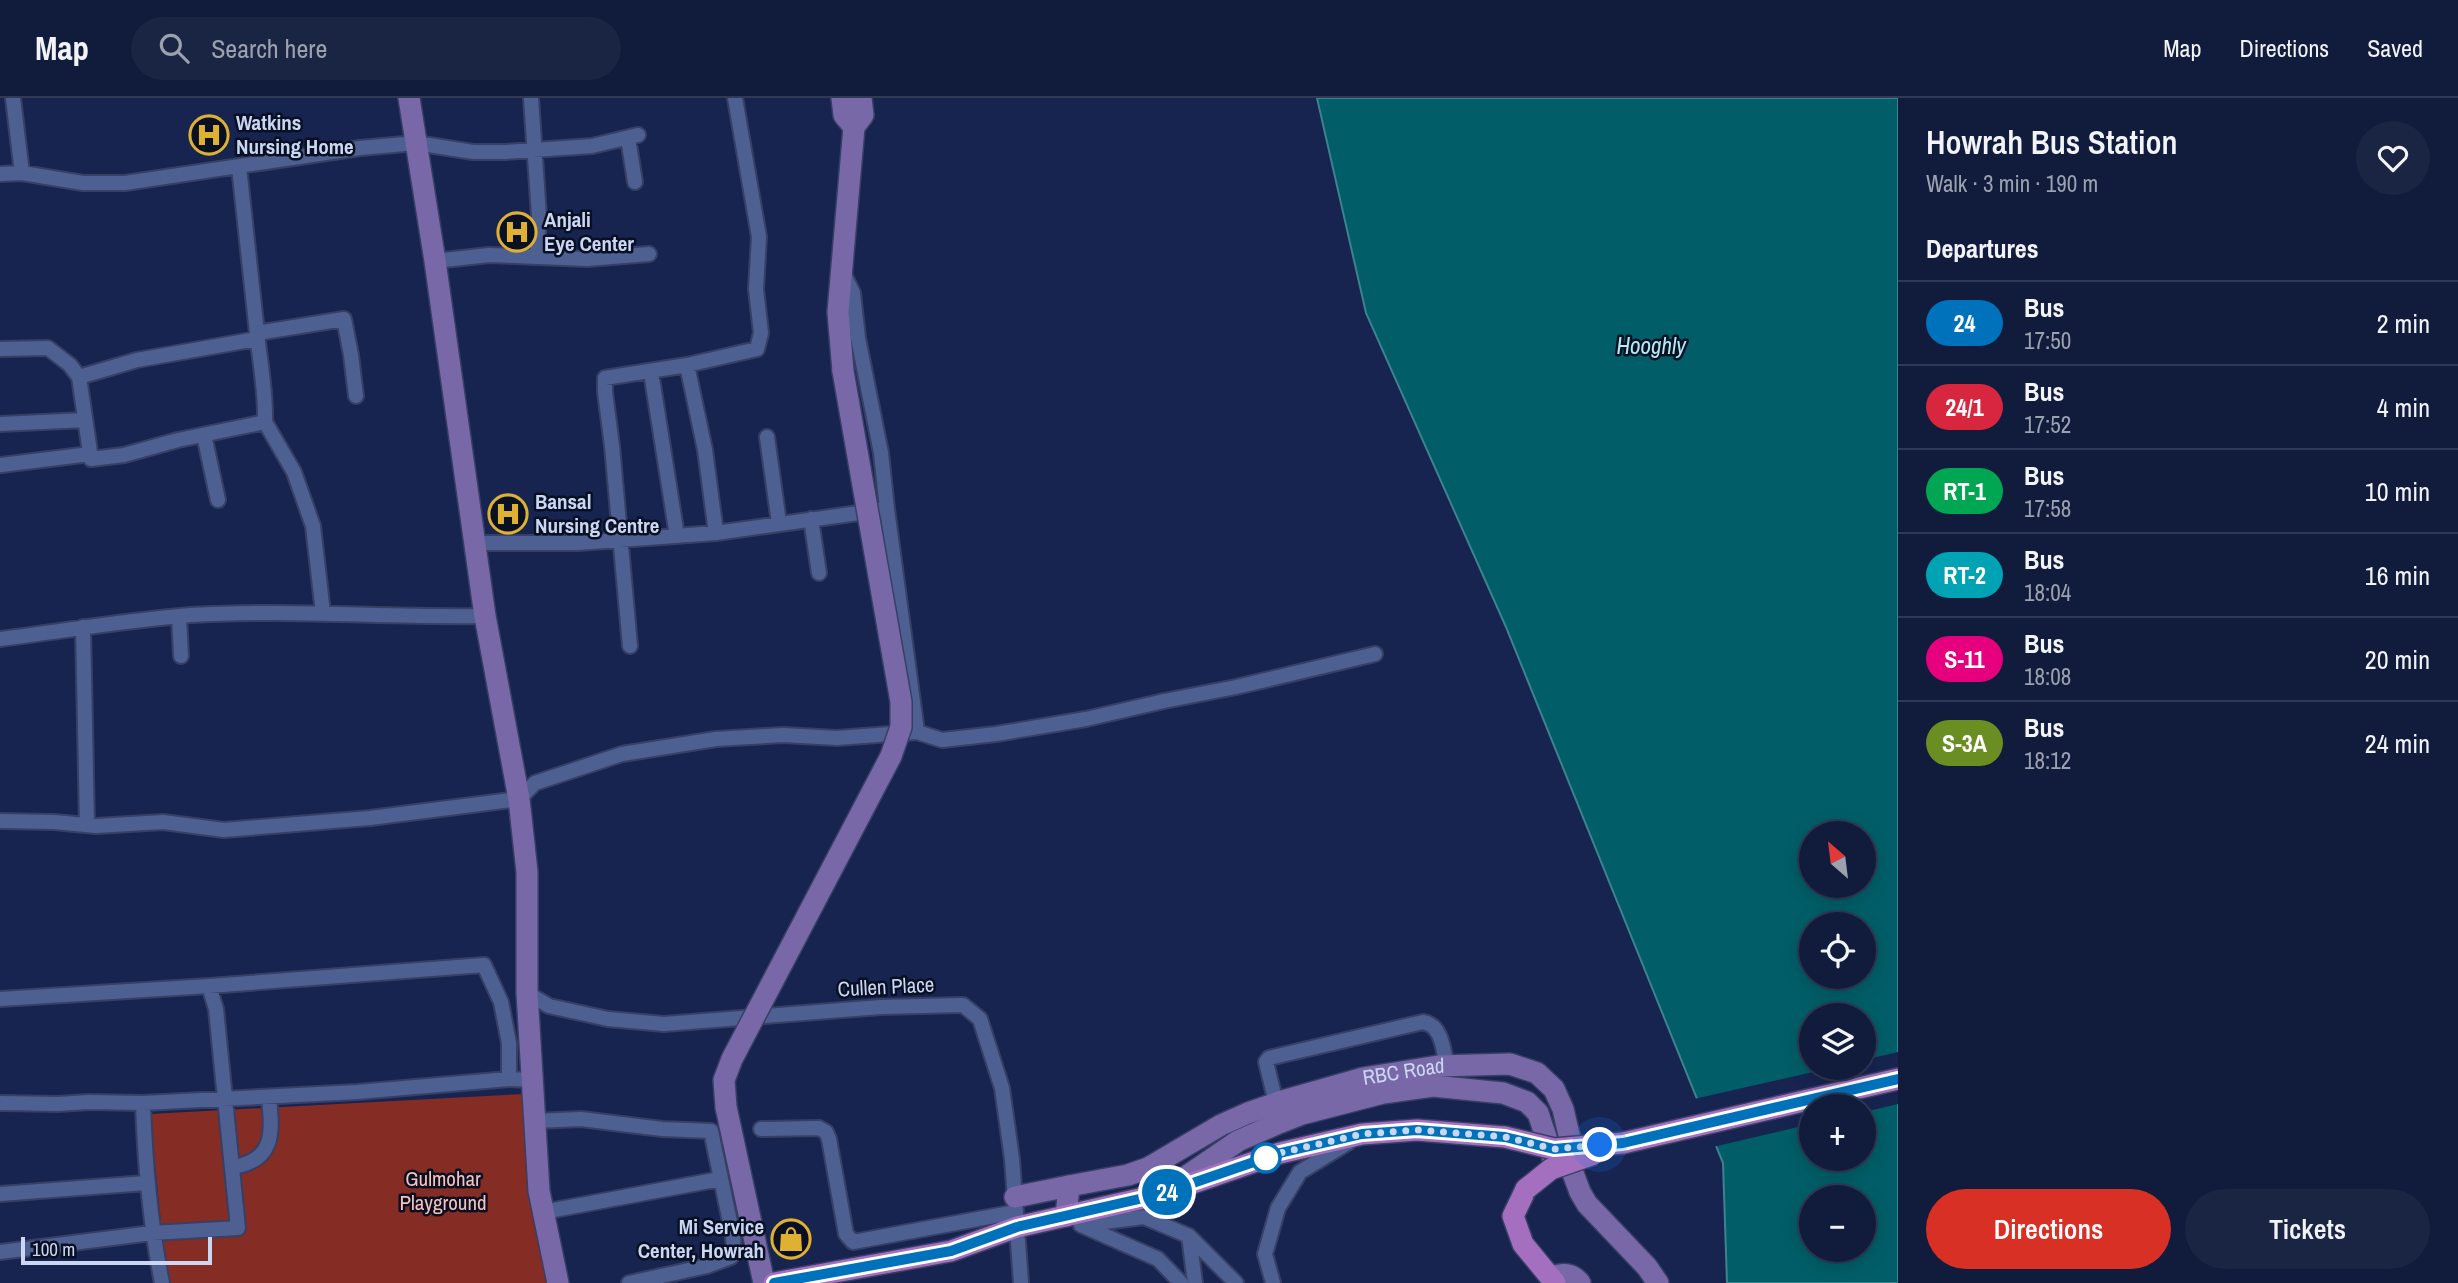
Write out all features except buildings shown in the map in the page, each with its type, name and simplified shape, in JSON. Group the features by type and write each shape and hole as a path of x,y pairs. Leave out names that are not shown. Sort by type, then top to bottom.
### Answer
{"main road":[{"path":"409,98 485,616 520,799 527,872 527,993 539,1191 558,1283"},
{"path":"842,98 844,115 854,127"},
{"path":"764,1283 726,1107 724,1080 732,1059 891,756 901,727 901,702 843,371 838,312 854,127 863,115 861,98"},
{"name":"RBC Road","path":"1016,1212 1069,1186 1128,1175 1148,1168 1221,1125 1276,1103 1363,1078 1447,1066 1510,1064 1537,1073 1554,1089 1563,1109 1570,1139 1570,1165 1580,1192 1587,1204 1647,1267 1658,1283"},
{"path":"1580,1283 1573,1276 1562,1273 1554,1280 1522,1244 1513,1216 1526,1189 1551,1169 1623,1143 1898,1079"},
{"name":"RBC Road","path":"1161,1194 1238,1141 1302,1114 1383,1093 1433,1086 1503,1093 1527,1102 1538,1113 1565,1191 1574,1207 1598,1237 1632,1267 1642,1283"},
{"path":"774,1283 951,1251 1016,1212 1074,1220 1161,1194 1280,1153 1362,1134 1417,1130 1505,1137 1554,1149 1623,1143"},
{"path":"1069,1186 1074,1220"}],"street":[{"path":"13,98 22,173"},
{"path":"531,98 539,216 537,257"},
{"path":"630,646 605,378 651,372 757,349 761,333 756,289 759,237 735,98"},
{"path":"0,174 22,173 83,183 124,183 360,148 416,143 473,152 534,150 592,146 633,136 635,182"},
{"path":"239,167 266,401 265,422 294,472 313,526 323,614"},
{"path":"435,261 489,255 587,259 649,254"},
{"path":"841,270 853,293 858,338 881,453 918,732"},
{"path":"79,377 137,360 344,319 356,396"},
{"path":"0,349 48,348 79,377 91,460 124,455 265,422"},
{"path":"687,365 705,450 716,533"},
{"path":"651,372 677,536"},
{"path":"0,424 85,420"},
{"path":"204,435 218,500"},
{"path":"767,437 779,523"},
{"path":"1,465 90,454"},
{"path":"476,543 578,543 716,533 887,509"},
{"path":"811,519 819,573"},
{"path":"0,639 83,626 179,616 294,612 418,617 485,616"},
{"path":"179,616 181,656"},
{"path":"83,626 87,825"},
{"path":"0,821 87,825 163,822 224,830 370,818 520,799 535,783 622,754 716,739 783,735 869,737 918,732 942,740 1009,732 1086,719 1375,654"},
{"path":"0,999 484,965 502,1002 509,1044 509,1079"},
{"path":"0,1252 152,1233 238,1228 227,1098 216,1009 209,986"},
{"name":"Cullen Place","path":"527,993 549,1006 572,1012 608,1019 664,1024 881,1007 963,1005 980,1019 1002,1088 1021,1283"},
{"path":"1276,1103 1266,1062 1269,1058 1423,1022 1437,1028 1447,1066"},
{"path":"0,1103 143,1103 421,1088 509,1079 532,1080"},
{"path":"233,1167 248,1165 265,1150 272,1133 269,1097"},
{"path":"143,1103 146,1183 162,1283"},
{"path":"534,1121 581,1119 662,1129 710,1131 733,1236 734,1251 731,1257 708,1266 629,1283"},
{"path":"761,1129 819,1128 826,1132 830,1139 846,1234 848,1240 853,1242 1016,1212"},
{"path":"1273,1283 1265,1254 1278,1208 1300,1172 1362,1134"},
{"path":"543,1212 720,1178"},
{"path":"0,1194 146,1183"},
{"path":"1074,1220 1144,1217 1189,1236 1236,1283"},
{"path":"1074,1220 1158,1259 1181,1283"},
{"path":"1189,1236 1195,1283"}],"green space":[{"name":"Gulmohar Playground","path":"523,1094 550,1283 167,1283 150,1114"}],"water":[{"name":"Hooghly","path":"1317,98 1898,98 1898,1283 1727,1283 1723,1163 1506,627 1366,313"}],"pier":[{"path":"1898,1052 1898,1104 1876,1109 1876,1094 1799,1094 1799,1127 1713,1147 1694,1099 1799,1075 1799,1080 1876,1080 1876,1057"}],"bus line":[{"name":"24","path":"774,1283 951,1251 1017,1227 1161,1194 1280,1153 1362,1134 1417,1130 1505,1137 1554,1149 1623,1143 1898,1079"}],"place":[{"name":"Watkins Nursing Home","path":"209,135"},
{"name":"Anjali Eye Center","path":"517,232"},
{"name":"Bansal Nursing Centre","path":"508,514"},
{"name":"Mi Service Center, Howrah","path":"791,1239"}],"route":[{"path":"1266,1158 1256,1161 1362,1134 1417,1130 1505,1137 1554,1149 1600,1145"}]}
